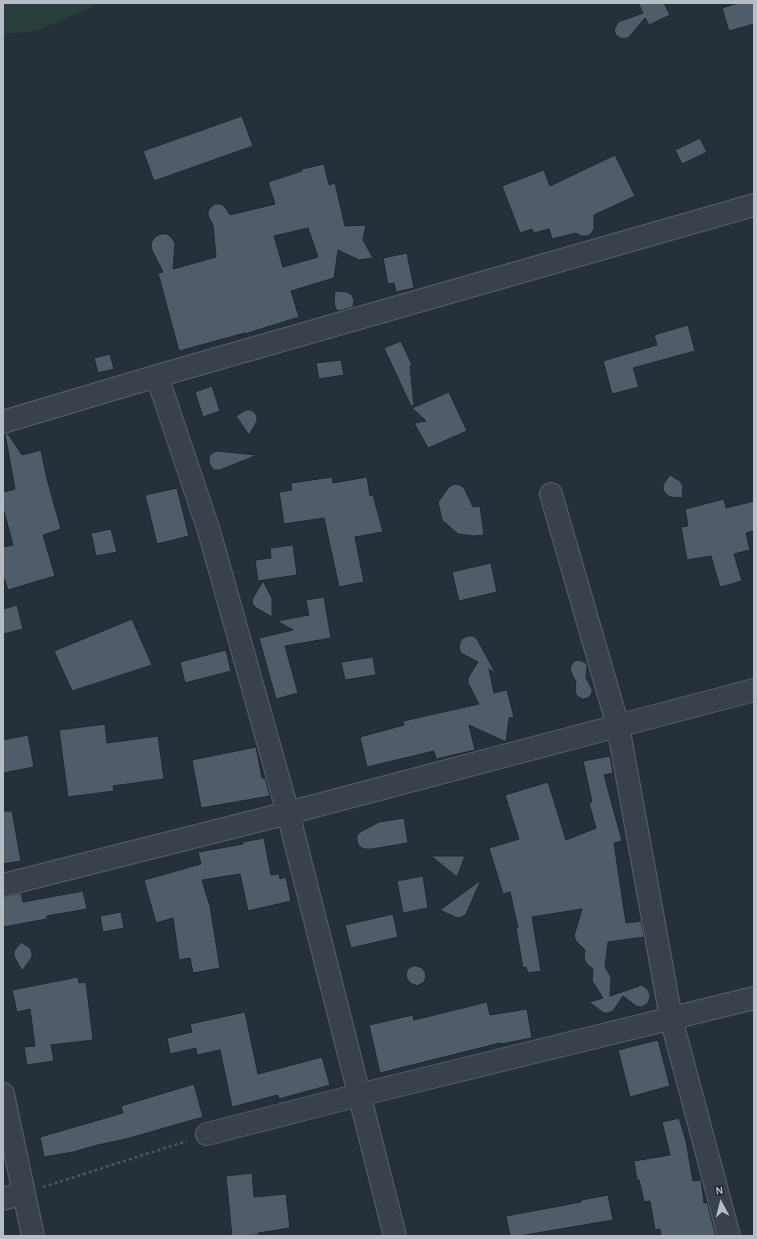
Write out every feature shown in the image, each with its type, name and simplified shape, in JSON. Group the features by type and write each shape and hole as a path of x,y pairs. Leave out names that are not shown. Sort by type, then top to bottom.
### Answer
{"street":[{"path":"3,422 157,376 754,205"},
{"path":"157,376 209,531 288,813 395,1236"},
{"path":"551,494 618,726 671,1018 730,1236"},
{"path":"3,885 288,813 754,690"},
{"path":"207,1134 754,998"},
{"path":"3,1094 33,1236"},
{"path":"3,1199 24,1193"}],"path":[{"path":"24,1193 207,1134"}],"green space":[{"path":"3,3 101,3 37,31 3,34"}],"building":[{"path":"638,3 664,3 670,15 649,25 645,18 629,37 625,39 620,38 616,35 614,30 618,22 643,13"},
{"path":"738,3 754,3 754,24 729,31 722,8"},
{"path":"242,116 253,146 154,181 143,151"},
{"path":"700,138 707,152 682,164 675,150"},
{"path":"615,155 635,196 594,215 594,229 591,234 581,236 576,233 552,239 549,229 534,233 532,229 520,233 502,186 544,170 550,186"},
{"path":"324,164 329,185 335,183 345,226 366,225 363,240 373,258 359,260 338,250 334,278 291,291 299,317 245,334 179,351 158,273 163,272 151,248 152,241 156,236 161,234 167,234 172,238 175,243 173,269 216,257 213,225 208,216 208,211 211,207 215,204 221,204 230,215 275,204 268,182 302,171 302,169","holes":["308,228 318,257 283,267 274,236"]},
{"path":"407,253 414,288 396,292 394,283 388,284 383,258"},
{"path":"335,291 347,292 352,295 354,300 353,307 339,311 336,309 334,304"},
{"path":"688,325 695,351 633,368 639,387 612,394 603,361 657,345 654,335"},
{"path":"401,341 412,365 410,366 414,406 411,406 384,348"},
{"path":"110,354 114,369 98,373 94,358"},
{"path":"341,360 344,375 319,379 316,363"},
{"path":"212,386 220,411 203,417 195,392"},
{"path":"449,392 467,431 428,448 414,423 426,421 412,408"},
{"path":"246,410 251,410 257,417 257,421 249,435 236,416"},
{"path":"5,434 8,434 22,455 41,450 47,479 61,529 43,535 55,576 8,590 3,575 3,547 13,545 3,508 3,492 15,489"},
{"path":"217,451 257,455 220,470 214,470 209,462 209,457 212,453"},
{"path":"670,475 680,481 683,486 682,498 670,497 663,490 663,485"},
{"path":"332,477 333,483 367,477 370,496 373,495 383,532 355,537 364,582 339,587 324,518 284,524 279,492 292,490 291,483"},
{"path":"454,484 460,485 464,488 473,507 480,506 484,535 474,536 458,534 442,520 438,502 449,487"},
{"path":"177,488 189,536 157,544 145,495"},
{"path":"724,499 726,508 754,501 754,531 746,533 750,550 734,554 742,581 720,587 711,556 687,560 681,527 688,526 685,509"},
{"path":"111,529 117,552 96,556 91,533"},
{"path":"293,545 297,575 258,581 255,560 271,558 270,548"},
{"path":"491,563 497,592 459,601 452,572"},
{"path":"263,581 272,598 272,617 255,607 252,603 253,598"},
{"path":"324,597 331,638 285,646 298,693 276,699 259,638 293,630 277,621 309,615 306,600"},
{"path":"17,605 23,629 3,634 3,609"},
{"path":"132,619 152,665 72,691 54,651"},
{"path":"473,636 477,639 496,674 489,669 494,693 507,690 514,717 509,718 506,742 469,725 475,750 436,759 434,751 367,767 360,737 404,725 403,721 479,704 468,683 468,678 478,662 461,653 459,648 460,642 463,638"},
{"path":"226,650 231,671 185,683 180,662"},
{"path":"373,657 376,675 345,680 341,662"},
{"path":"577,660 586,663 586,678 592,689 592,693 589,697 584,699 584,702 583,699 577,696 575,692 576,682 570,670 573,662"},
{"path":"105,724 107,743 158,736 164,779 113,786 114,791 68,797 59,730"},
{"path":"28,735 34,767 3,773 3,740"},
{"path":"256,747 262,778 265,778 270,796 201,808 192,760"},
{"path":"610,756 613,773 604,775 622,841 614,843 626,923 641,921 644,937 608,942 605,967 611,977 610,996 642,985 648,990 650,995 649,1001 646,1005 641,1007 636,1006 623,996 613,1011 604,1013 589,1002 603,998 592,981 593,969 587,964 584,958 585,950 576,941 574,936 582,909 532,917 541,971 528,973 526,967 523,968 516,928 518,928 510,892 503,894 489,848 519,839 505,795 548,782 566,840 596,828 589,803 592,802 583,761"},
{"path":"3,811 12,811 21,861 3,864"},
{"path":"404,818 408,843 372,849 364,849 359,846 357,836 360,832 379,822"},
{"path":"264,838 271,875 279,874 280,879 286,877 291,901 248,911 240,874 202,880 210,906 220,968 193,973 190,958 179,960 173,918 156,923 144,880 201,864 198,852 243,844 243,842"},
{"path":"431,856 465,856 457,877"},
{"path":"423,876 428,908 403,913 397,881"},
{"path":"481,880 466,914 462,917 457,918 440,910"},
{"path":"83,891 87,909 47,916 47,919 3,927 3,897 21,893 23,902"},
{"path":"121,912 124,928 103,932 100,916"},
{"path":"393,914 398,937 351,948 345,925"},
{"path":"21,942 30,948 32,953 32,957 22,971 14,956 14,951"},
{"path":"412,966 422,968 425,972 426,977 424,982 417,986 410,983 407,979 406,974 408,969"},
{"path":"78,977 79,983 86,982 93,1040 51,1045 54,1061 27,1065 24,1047 35,1046 30,1009 17,1012 12,990"},
{"path":"487,1002 490,1015 527,1009 532,1038 500,1043 380,1073 369,1025 413,1015 414,1020"},
{"path":"245,1012 258,1074 322,1057 330,1085 279,1099 278,1095 232,1107 220,1050 197,1055 196,1048 170,1054 167,1038 192,1032 190,1024"},
{"path":"658,1040 670,1086 630,1097 618,1050"},
{"path":"194,1084 203,1117 126,1139 73,1152 44,1157 40,1137 123,1113 121,1106"},
{"path":"679,1118 686,1141 693,1181 701,1180 704,1203 707,1202 716,1236 661,1236 660,1229 655,1230 650,1201 644,1202 639,1180 637,1180 634,1161 670,1155 662,1122"},
{"path":"252,1173 254,1197 286,1194 290,1228 258,1233 258,1235 232,1236 226,1176"},
{"path":"608,1195 613,1220 519,1236 510,1236 506,1216 581,1202 581,1200"}]}
